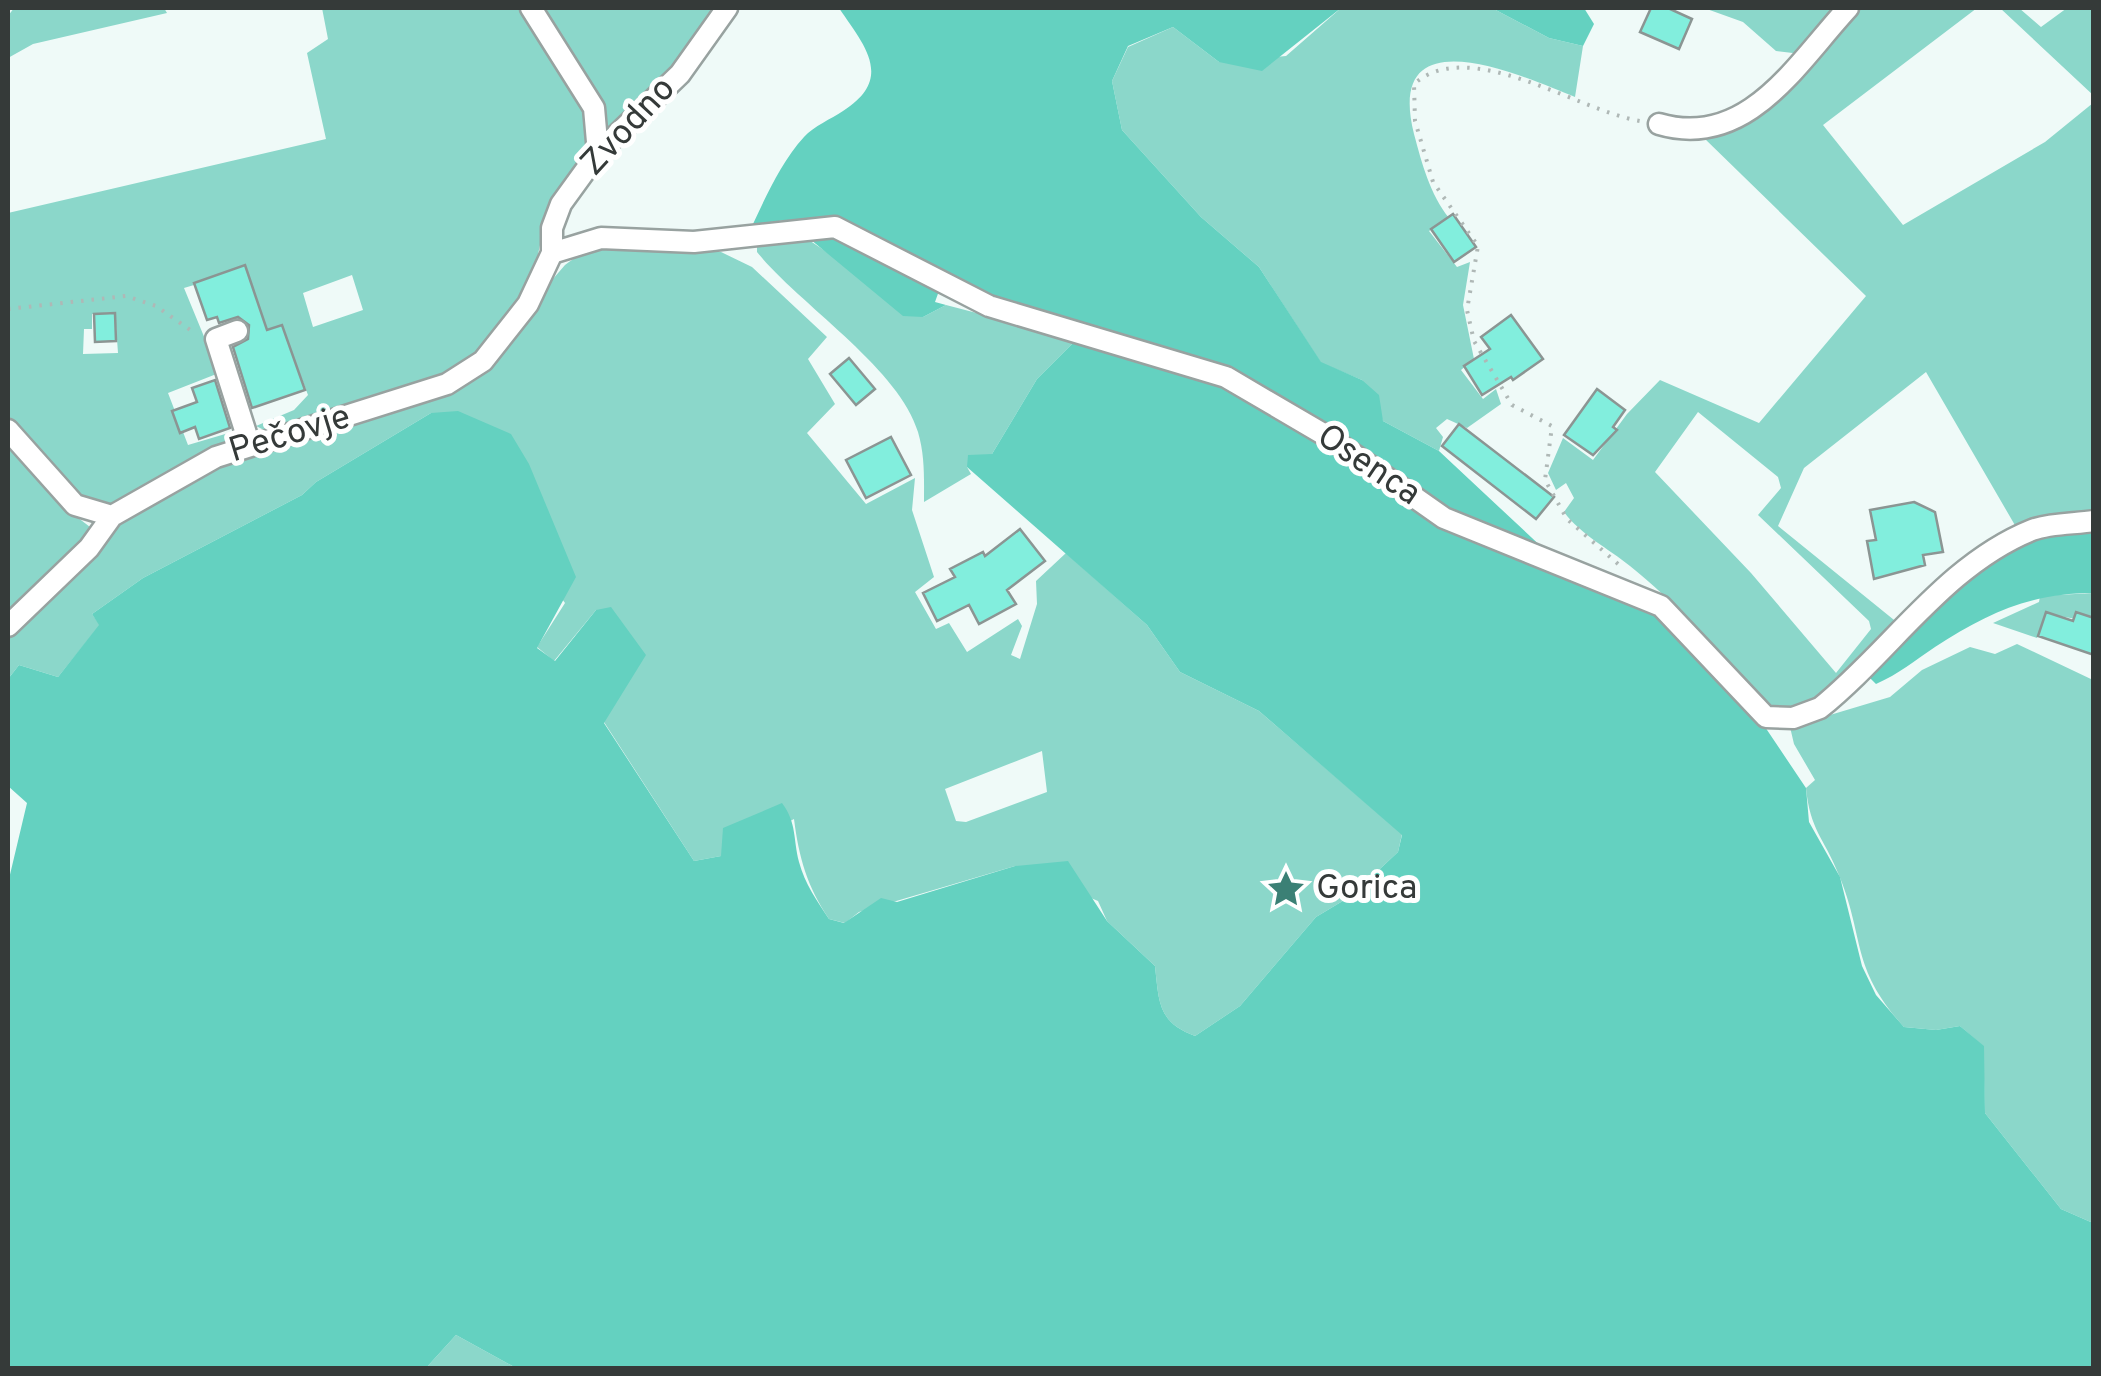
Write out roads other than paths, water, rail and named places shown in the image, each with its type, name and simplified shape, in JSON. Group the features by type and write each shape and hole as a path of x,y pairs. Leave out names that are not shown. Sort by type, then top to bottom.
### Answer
{"street":[{"path":"531,8 594,108 598,154"},
{"name":"Zvodno","path":"552,254 552,228 561,204 598,154 680,74 727,8"},
{"path":"1660,124 1680,130 1716,128 1747,115 1848,8"},
{"name":"Osenca","path":"552,254 601,238 694,242 835,227 988,306 1226,377 1330,438 1444,518 1660,606 1766,717 1793,718 1820,708 1957,575 1995,551 2034,529 2094,522"},
{"name":"Pečovje","path":"112,516 216,456 447,384 484,361 512,330 552,254"},
{"path":"237,330 216,339 250,446"},
{"path":"8,430 75,505 112,516 89,548 8,626"}],"place":[{"name":"Gorica","path":"1286,889"}]}
